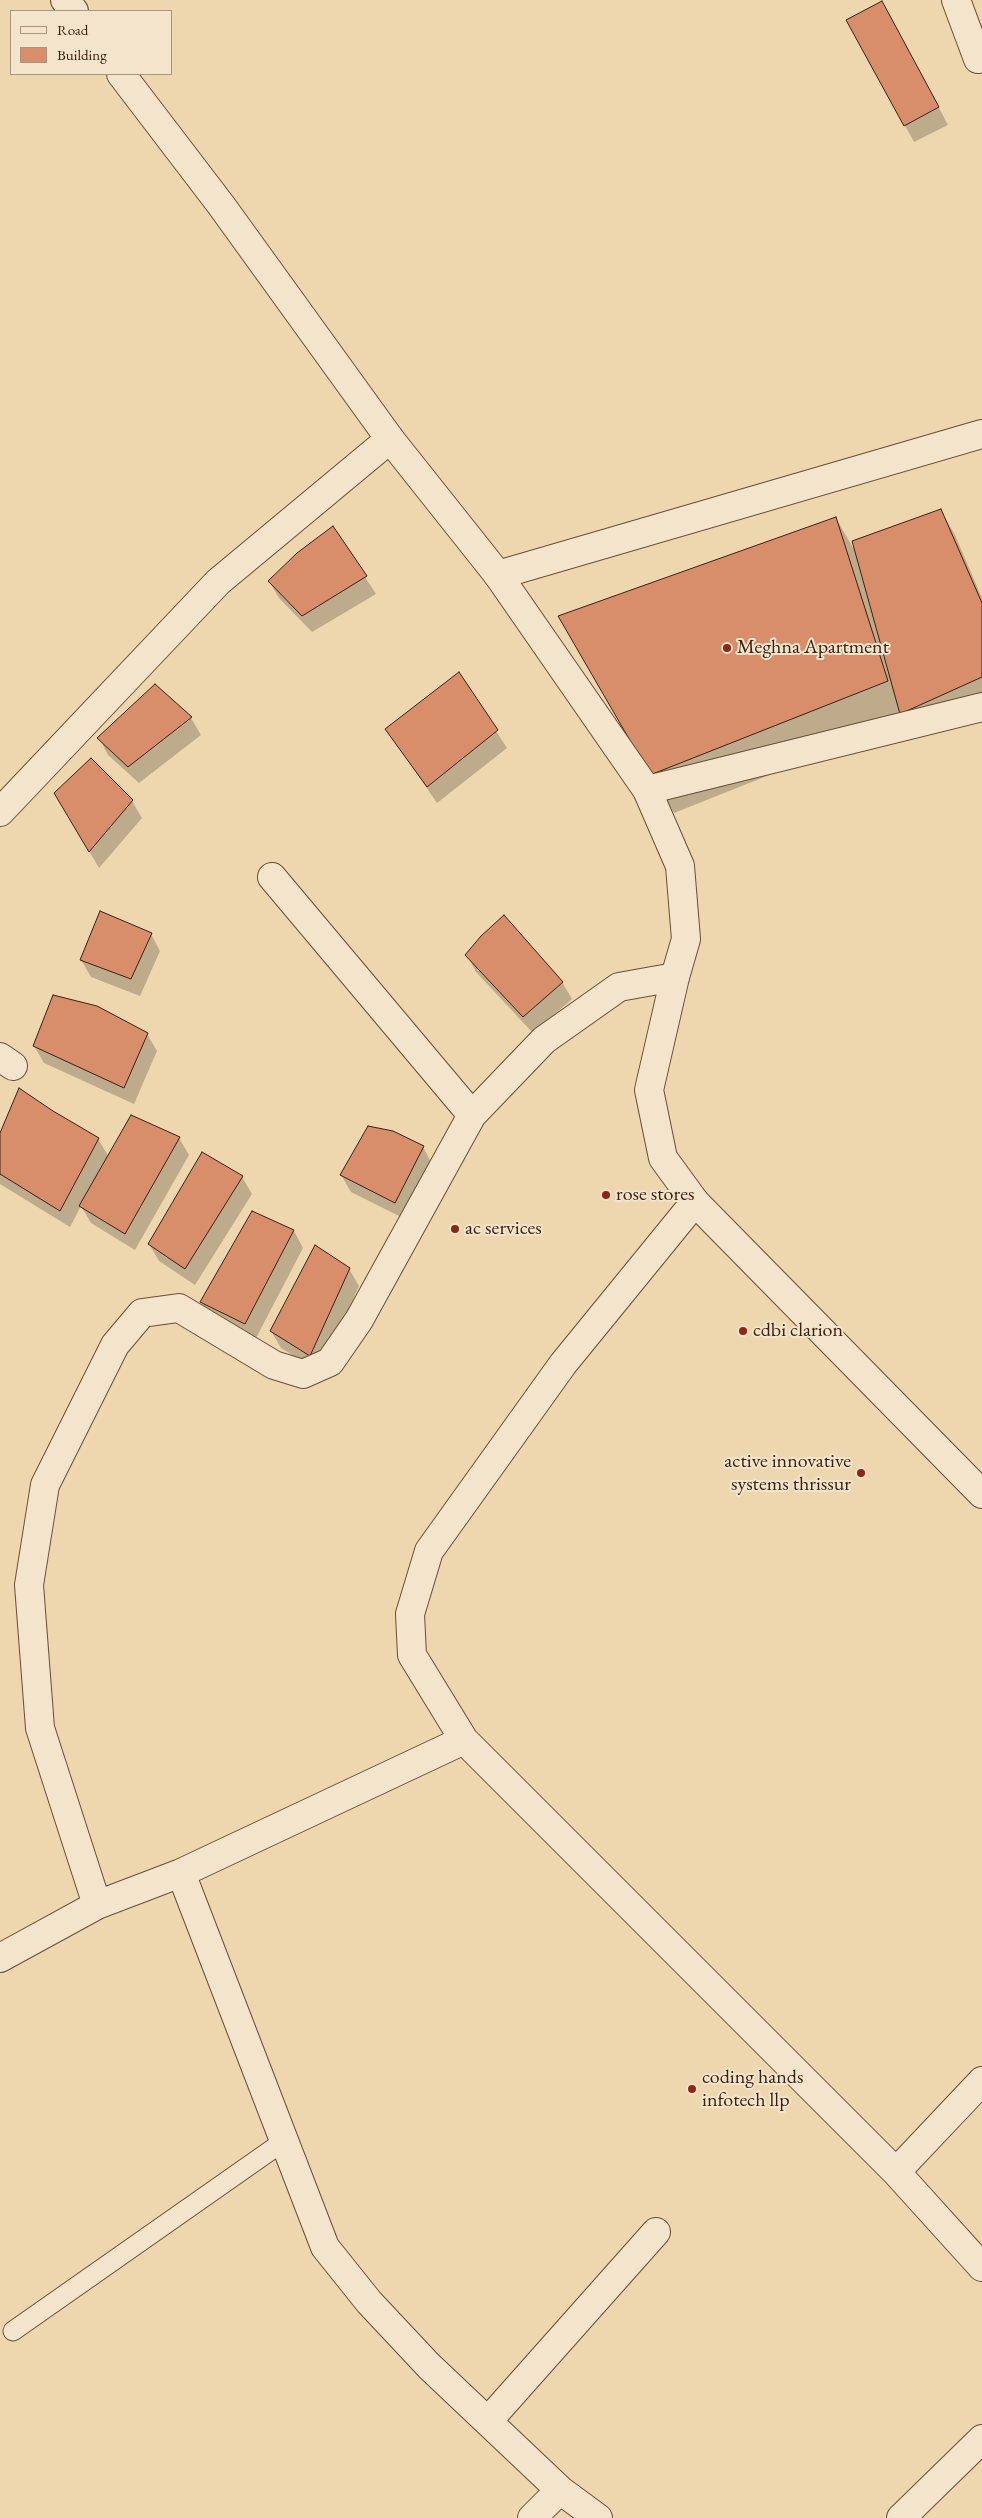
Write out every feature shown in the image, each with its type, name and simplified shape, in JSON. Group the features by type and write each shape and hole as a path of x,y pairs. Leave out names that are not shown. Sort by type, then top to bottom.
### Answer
{"street":[{"path":"65,0 73,10"},
{"path":"956,0 978,60"},
{"path":"122,75 221,205 390,439 498,575 647,790 680,866 686,939 675,977 649,1090 663,1158 695,1202 982,1494"},
{"path":"498,575 982,434"},
{"path":"0,812 218,582 390,439"},
{"path":"647,790 982,707"},
{"path":"272,877 472,1115"},
{"path":"97,1905 40,1728 29,1585 45,1485 115,1345 142,1314 179,1308 274,1364 303,1374 330,1362 359,1320 472,1115 544,1040 619,987 675,977"},
{"path":"695,1202 563,1364 429,1551 410,1614 412,1655 464,1740 896,2172 982,2268"},
{"path":"0,1958 97,1905 180,1873 464,1740"},
{"path":"180,1873 325,2248 376,2309 429,2366 560,2490 598,2518"},
{"path":"896,2172 982,2081"},
{"path":"488,2421 656,2232"},
{"path":"901,2518 982,2439"},
{"path":"532,2518 560,2490"}],"lane":[{"path":"14,2331 284,2141"}],"building":[{"path":"882,1 939,107 904,126 846,20"},
{"path":"941,509 982,603 982,677 900,714 852,541"},
{"name":"Meghna Apartment","path":"836,517 888,681 650,775 558,616"},
{"path":"333,526 367,576 302,616 268,581 297,553"},
{"path":"459,672 498,730 427,787 385,729"},
{"path":"155,684 192,717 128,767 97,738"},
{"path":"91,758 133,800 89,852 54,793"},
{"path":"100,911 152,933 131,979 80,960"},
{"path":"504,915 563,982 523,1017 465,955 481,936"},
{"path":"53,995 97,1006 148,1033 124,1088 33,1046"},
{"path":"19,1088 99,1138 60,1211 0,1174 0,1133"},
{"path":"131,1115 180,1137 125,1234 79,1206"},
{"path":"368,1126 393,1131 424,1146 395,1203 340,1175"},
{"path":"202,1152 243,1176 185,1269 148,1244"},
{"path":"252,1211 294,1230 245,1324 200,1302"},
{"path":"315,1245 350,1268 310,1356 270,1331"}],"place":[{"name":"Meghna Apartment","path":"727,648"},
{"name":"rose stores","path":"606,1195"},
{"name":"ac services","path":"455,1229"},
{"name":"cdbi clarion","path":"743,1331"},
{"name":"active innovative systems thrissur","path":"861,1473"},
{"name":"coding hands infotech llp","path":"692,2089"}]}
